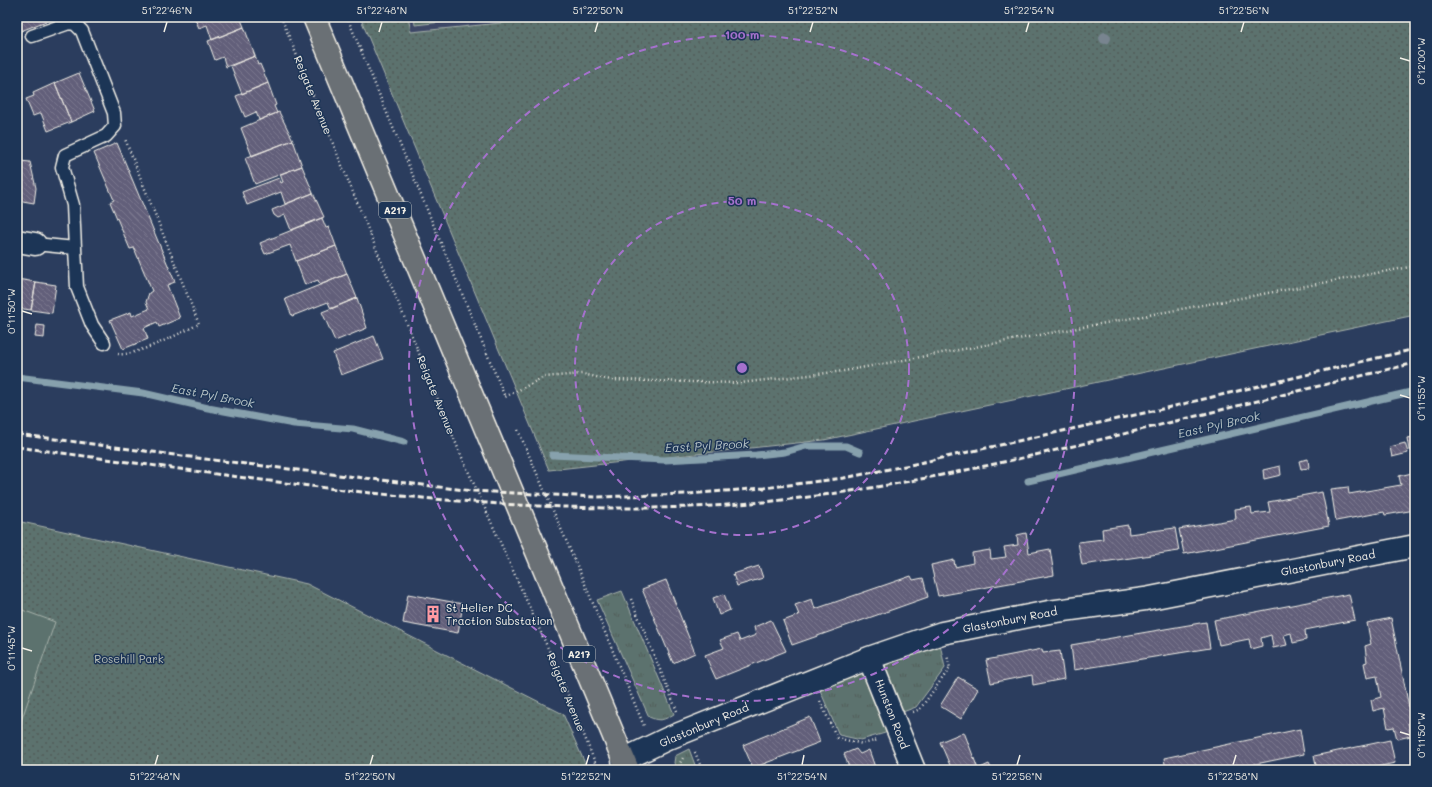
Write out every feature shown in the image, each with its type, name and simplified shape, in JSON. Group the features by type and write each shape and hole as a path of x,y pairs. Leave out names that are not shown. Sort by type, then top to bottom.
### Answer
{"highway":[{"name":"A217","path":"314,17 625,765"}],"street":[{"name":"Glastonbury Road","path":"625,765 686,732 869,658 942,633 1049,612 1145,599 1414,550"},
{"name":"Hunston Road","path":"869,658 914,770"}],"lane":[{"path":"32,36 69,23 75,24 82,31 114,113 115,126 106,136 65,155 62,167 73,205 78,288 92,325 104,343"},
{"path":"26,242 75,248"}],"path":[{"name":"Reigate Avenue","path":"281,17 460,453 560,675 598,770"},
{"path":"347,17 505,398 515,391 544,377 582,374 611,380 740,383 844,371 1415,266"},
{"path":"104,343 114,353 122,355 144,349 199,324 126,139 115,126"},
{"path":"518,430 587,588 641,720"},
{"path":"631,599 702,770"},
{"path":"811,681 837,738 863,744 896,726 920,709 950,668 942,633"},
{"path":"664,770 667,768 668,770"}],"shaded area":[{"path":"408,17 560,17 410,32"}],"green space":[{"path":"360,17 408,17 411,32 560,17 1415,17 1415,315 824,440 549,470"},
{"path":"414,17 487,17 415,25"},
{"name":"Rosehill Park","path":"17,521 307,584 563,714 588,770 17,770"},
{"path":"622,591 674,714 665,719 659,720 649,717 597,600"},
{"path":"17,608 55,622 17,733"},
{"path":"939,639 945,668 916,707 887,718 892,731 861,740 839,735 817,683"},
{"path":"689,749 697,770 678,770 674,763 675,756"}],"building":[{"path":"17,17 56,17 21,31"},
{"path":"194,17 240,17 244,27 212,40 207,25 199,28"},
{"path":"244,27 255,56 226,67 223,57 215,60 208,41"},
{"path":"255,56 258,65 260,64 268,83 242,94 231,66"},
{"path":"79,73 95,111 71,122 55,83"},
{"path":"55,83 71,122 48,131 41,113 33,116 26,99 34,96 33,93"},
{"path":"268,83 276,105 274,106 277,113 259,120 256,112 245,117 236,96"},
{"path":"279,112 293,140 252,156 241,128"},
{"path":"293,140 302,166 255,184 245,158"},
{"path":"117,143 175,282 167,285 180,318 159,327 157,322 144,328 148,339 123,349 110,320 131,312 132,316 149,309 146,302 149,293 152,291 134,248 130,249 110,202 114,200 94,153"},
{"path":"20,161 30,162 36,188 34,203 17,200 17,180"},
{"path":"302,166 313,193 285,204 281,192 247,205 242,192 279,178 281,183 283,182 280,174"},
{"path":"313,193 324,217 291,230 285,215 278,218 274,215 272,210"},
{"path":"322,218 326,228 329,227 336,246 296,261 290,245 265,254 260,243"},
{"path":"336,246 347,274 320,285 318,280 305,285 296,261"},
{"path":"347,274 357,298 331,309 328,302 292,316 285,299"},
{"path":"17,279 36,282 31,310 17,308"},
{"path":"36,282 56,285 52,313 31,310"},
{"path":"357,298 367,328 335,341 322,312"},
{"path":"37,325 45,326 44,338 35,337"},
{"path":"374,336 383,359 341,375 333,353"},
{"path":"1415,437 1415,450 1409,450 1407,438"},
{"path":"1405,443 1408,453 1392,457 1390,447"},
{"path":"1308,459 1309,468 1301,469 1299,461"},
{"path":"1280,466 1281,475 1264,479 1263,470"},
{"path":"1412,473 1414,481 1415,480 1415,510 1385,515 1384,512 1336,521 1331,489 1348,487 1349,494 1401,485 1399,476"},
{"path":"1322,492 1329,526 1184,554 1179,529 1236,519 1235,509 1251,507 1252,514 1270,512 1268,502"},
{"path":"1128,525 1129,534 1175,528 1179,551 1082,565 1078,542 1103,539 1102,529"},
{"path":"1026,533 1029,553 1050,549 1054,575 938,596 931,565 954,560 955,567 973,563 972,553 990,550 991,559 1006,557 1004,547 1018,545 1017,535"},
{"path":"759,566 763,578 737,586 733,574"},
{"path":"911,576 913,580 923,578 928,597 792,645 783,621 799,615 795,605 812,599 815,609"},
{"path":"666,580 695,653 673,663 642,589"},
{"name":"St Helier DC Traction Substation","path":"408,594 463,604 458,633 403,623"},
{"path":"724,594 730,610 719,615 713,598"},
{"path":"1349,594 1355,620 1305,630 1306,640 1293,643 1291,633 1284,635 1287,645 1273,648 1271,635 1261,638 1262,646 1251,649 1249,639 1219,645 1214,620"},
{"path":"1391,618 1412,722 1408,723 1411,736 1397,739 1394,727 1388,728 1384,708 1373,711 1371,700 1381,697 1377,676 1367,678 1364,663 1367,662 1365,646 1371,644 1367,623"},
{"path":"771,620 786,651 716,679 705,655 724,648 720,640 737,634 740,641 756,635 754,627"},
{"path":"1206,622 1210,648 1074,670 1071,645"},
{"path":"1042,649 1043,653 1060,651 1064,679 1033,685 1032,675 991,683 986,660"},
{"path":"958,677 978,689 961,719 940,706"},
{"path":"810,717 820,742 753,768 743,745"},
{"path":"1300,729 1304,754 1227,770 1166,770 1164,758"},
{"path":"964,732 978,769 989,764 992,770 952,770 940,742"},
{"path":"1390,740 1395,763 1362,770 1317,770 1314,756"},
{"path":"856,749 860,754 869,750 876,770 850,770 844,754"}],"waterway":[{"name":"East Pyl Brook","path":"17,377 143,393 208,408 294,424 353,429 404,442"},
{"name":"East Pyl Brook","path":"1028,481 1415,391"},
{"name":"East Pyl Brook","path":"552,455 665,460 756,455 785,452 806,446 846,446 860,452"}],"railway":[{"path":"17,434 205,459 473,491 596,497 687,494 764,488 844,478 910,465 1162,409 1415,349"},
{"path":"17,447 268,481 437,499 521,505 605,508 690,507 807,497 923,479 1095,441 1415,363"}],"place":[{"name":"St Helier DC Traction Substation","path":"433,614"}]}
